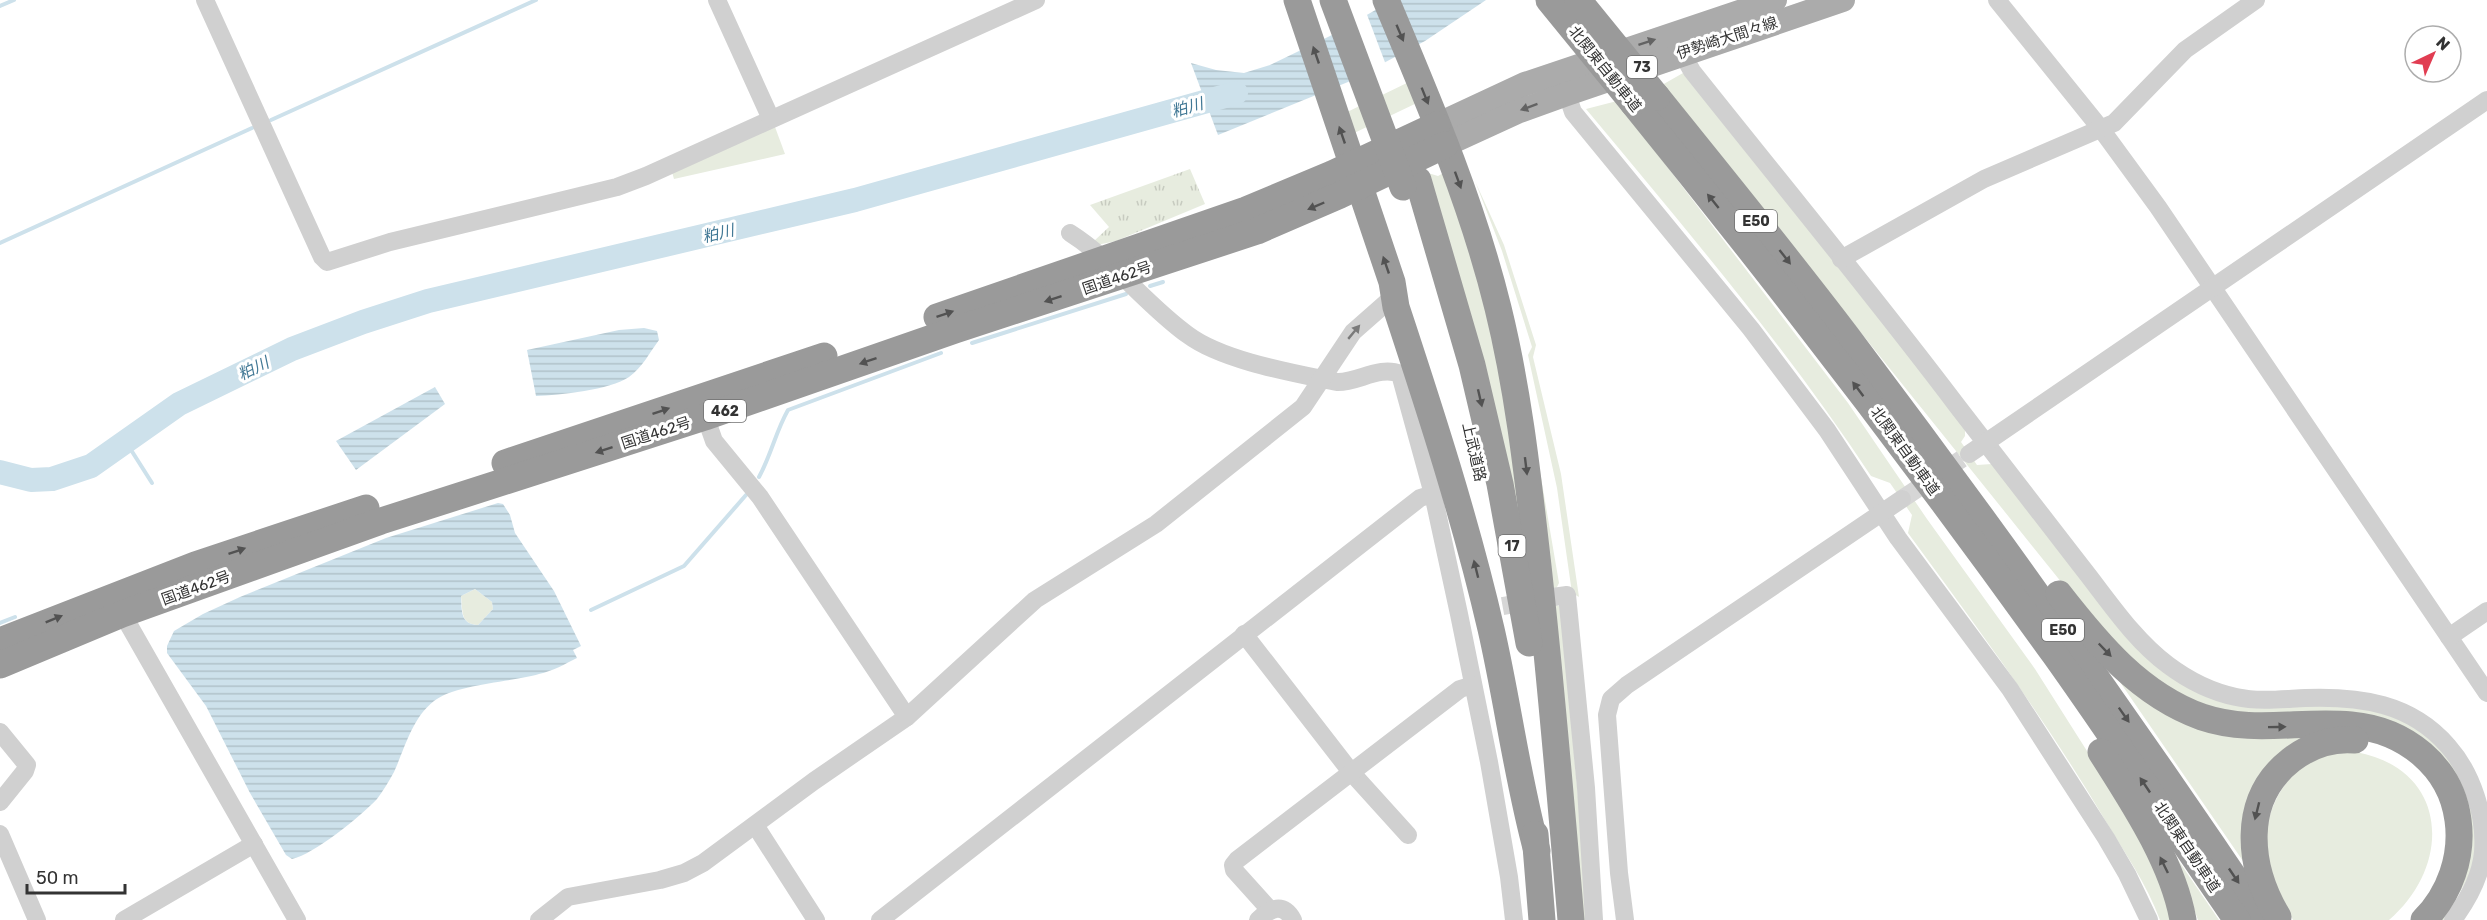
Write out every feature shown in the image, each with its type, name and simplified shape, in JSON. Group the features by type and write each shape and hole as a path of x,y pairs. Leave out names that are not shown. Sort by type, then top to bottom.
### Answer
{"highway":[{"name":"上武道路","path":"1333,0 1411,184 1498,561 1518,682 1537,851 1542,920"},
{"name":"上武道路","path":"1352,0 1472,365 1500,484 1525,618 1546,760 1560,920"},
{"path":"1386,0 1441,135 1486,264 1505,339 1517,399 1540,589 1571,920"},
{"name":"北関東自動車道","path":"1549,0 1645,100 1854,346 2077,649 2166,775 2263,920"},
{"name":"北関東自動車道","path":"1578,0 1645,100 1758,257 2055,656 2237,920"},
{"path":"1298,3 1395,295 1396,307 1474,560 1513,737 1523,801 1537,851"},
{"name":"国道462号","path":"0,665 117,605 266,540 702,407 1114,268 1246,210 1356,176 1441,135"},
{"path":"1854,346 2092,636 2146,686 2182,708 2227,723 2272,727 2352,725 2372,729 2407,742 2436,766 2453,798 2460,838 2452,876 2443,895 2424,920"},
{"path":"1943,503 1991,586 2049,671 2129,799 2168,873 2183,920"},
{"name":"国道462号","path":"0,641 117,605"},
{"path":"2280,920 2269,901 2257,864 2253,826 2258,803 2267,785 2280,768 2298,754 2314,746 2349,739 2371,742 2392,750 2410,761 2426,776 2438,796 2447,834 2439,873 2430,890 2407,920"},
{"path":"1546,760 1563,817 1557,879"}],"main road":[{"name":"伊勢崎大間々線","path":"1441,135 1525,84 1775,0"},
{"name":"伊勢崎大間々線","path":"1441,135 1517,112 1685,52 1843,0"}],"street":[{"path":"205,0 322,257 327,262 390,242 617,187 1036,0"},
{"path":"717,0 771,119"},
{"path":"1996,0 2101,129 2158,207 2487,693"},
{"path":"1841,259 1984,179 2101,129 2124,115 2185,50 2256,0"},
{"path":"1685,52 1692,71 2133,631 2165,663 2185,677 2236,697 2369,701 2401,710 2428,727 2450,747 2467,774 2478,806 2485,850 2472,889 2453,920"},
{"path":"1567,94 1573,112 1744,320 1827,430 1881,513 2010,689 2106,838 2127,874 2149,920"},
{"path":"1969,454 2487,100"},
{"path":"1070,233 1114,268 1173,323 1210,348 1323,379 1344,382 1382,372 1400,374 1467,612 1473,685 1509,877 1514,920"},
{"path":"539,920 568,897 684,873 704,863 907,717 1035,600 1156,524 1304,407 1353,332 1395,295"},
{"path":"702,407 714,441 760,497 907,717"},
{"path":"880,920 1420,498 1433,494"},
{"path":"1625,920 1612,786 1608,706 1617,693 1902,499"},
{"path":"1553,597 1567,595 1586,788 1594,920"},
{"path":"117,605 297,920"},
{"path":"2449,637 2487,611"},
{"path":"1244,634 1351,772 1408,835"},
{"path":"1293,920 1283,908 1264,915 1233,865 1460,689 1473,685"},
{"path":"0,732 27,765 26,771 0,802"},
{"path":"1586,788 1612,786"},
{"path":"755,825 809,918"},
{"path":"0,834 37,920"},
{"path":"124,920 154,913 254,844"}],"green space":[{"path":"1683,73 1965,425 1965,436 1961,442 1977,465 1992,464 2175,679 2383,711 2418,728 2444,753 2466,785 2477,832 2474,867 2444,920 2438,920 2457,895 2442,757 2196,704 2136,665 2066,588 1662,85"},
{"path":"1413,80 1421,101 1350,135 1341,115"},
{"path":"1617,101 1848,403 1927,519 2035,669 2120,803 2150,860 2174,920 2160,920 2135,868 2059,746 1960,603 1908,533 1912,515 1890,483 1871,476 1770,335 1586,109"},
{"path":"775,127 785,154 674,179 672,172"},
{"path":"1190,169 1205,204 1116,241 1097,245 1094,241 1109,227 1090,205"},
{"path":"1447,171 1483,268 1537,610 1428,173 1438,176"},
{"path":"1475,181 1504,245 1536,345 1533,357 1561,474 1579,597 1572,593 1557,488 1528,355 1532,347 1502,251"},
{"path":"1537,454 1559,583 1556,589 1557,605 1561,607 1589,920 1579,920"},
{"path":"475,589 492,602 493,609 478,625 465,619 461,596"},
{"path":"2111,669 2131,687 2320,733 2289,748 2245,864"},
{"path":"2356,752 2387,762 2409,778 2424,798 2431,822 2431,847 2424,873 2410,898 2389,920 2293,920 2275,883 2268,860 2266,845 2270,814 2284,786 2306,765 2320,757"},
{"path":"2174,854 2219,920 2198,920"}],"water":[{"path":"1393,0 1486,0 1425,41 1348,82 1218,135 1191,63 1216,70 1244,73 1270,65 1330,36"},
{"path":"644,328 657,331 659,340 642,365 629,377 621,382 598,388 536,396 527,350 619,330"},
{"path":"435,387 445,404 356,470 336,441"},
{"path":"498,503 503,504 510,515 515,533 554,591 581,646 573,650 577,658 549,671 469,687 443,695 434,701 420,716 394,772 377,799 324,843 292,859 286,855 250,793 206,706 167,653 167,646 174,631 203,614 386,538","holes":["475,589 492,602 493,609 478,625 468,622 463,616 461,596"]}],"pier":[{"path":"1366,12 1386,65 1356,81 1336,29"}],"waterway":[{"path":"0,6 14,0"},
{"path":"271,120 536,0"},
{"name":"粕川","path":"0,472 31,480 52,479 91,466 179,404 292,349 363,322 428,301 855,200 1236,93"},
{"path":"0,243 252,128"},
{"path":"1150,286 1163,282"},
{"path":"972,343 1126,294"},
{"path":"759,477 788,410 941,353"},
{"path":"126,442 152,483"},
{"path":"591,610 684,566 746,495"},
{"path":"0,623 15,617"}],"tunnel":[{"path":"1902,499 1969,454"},
{"path":"1476,611 1531,601"}]}
